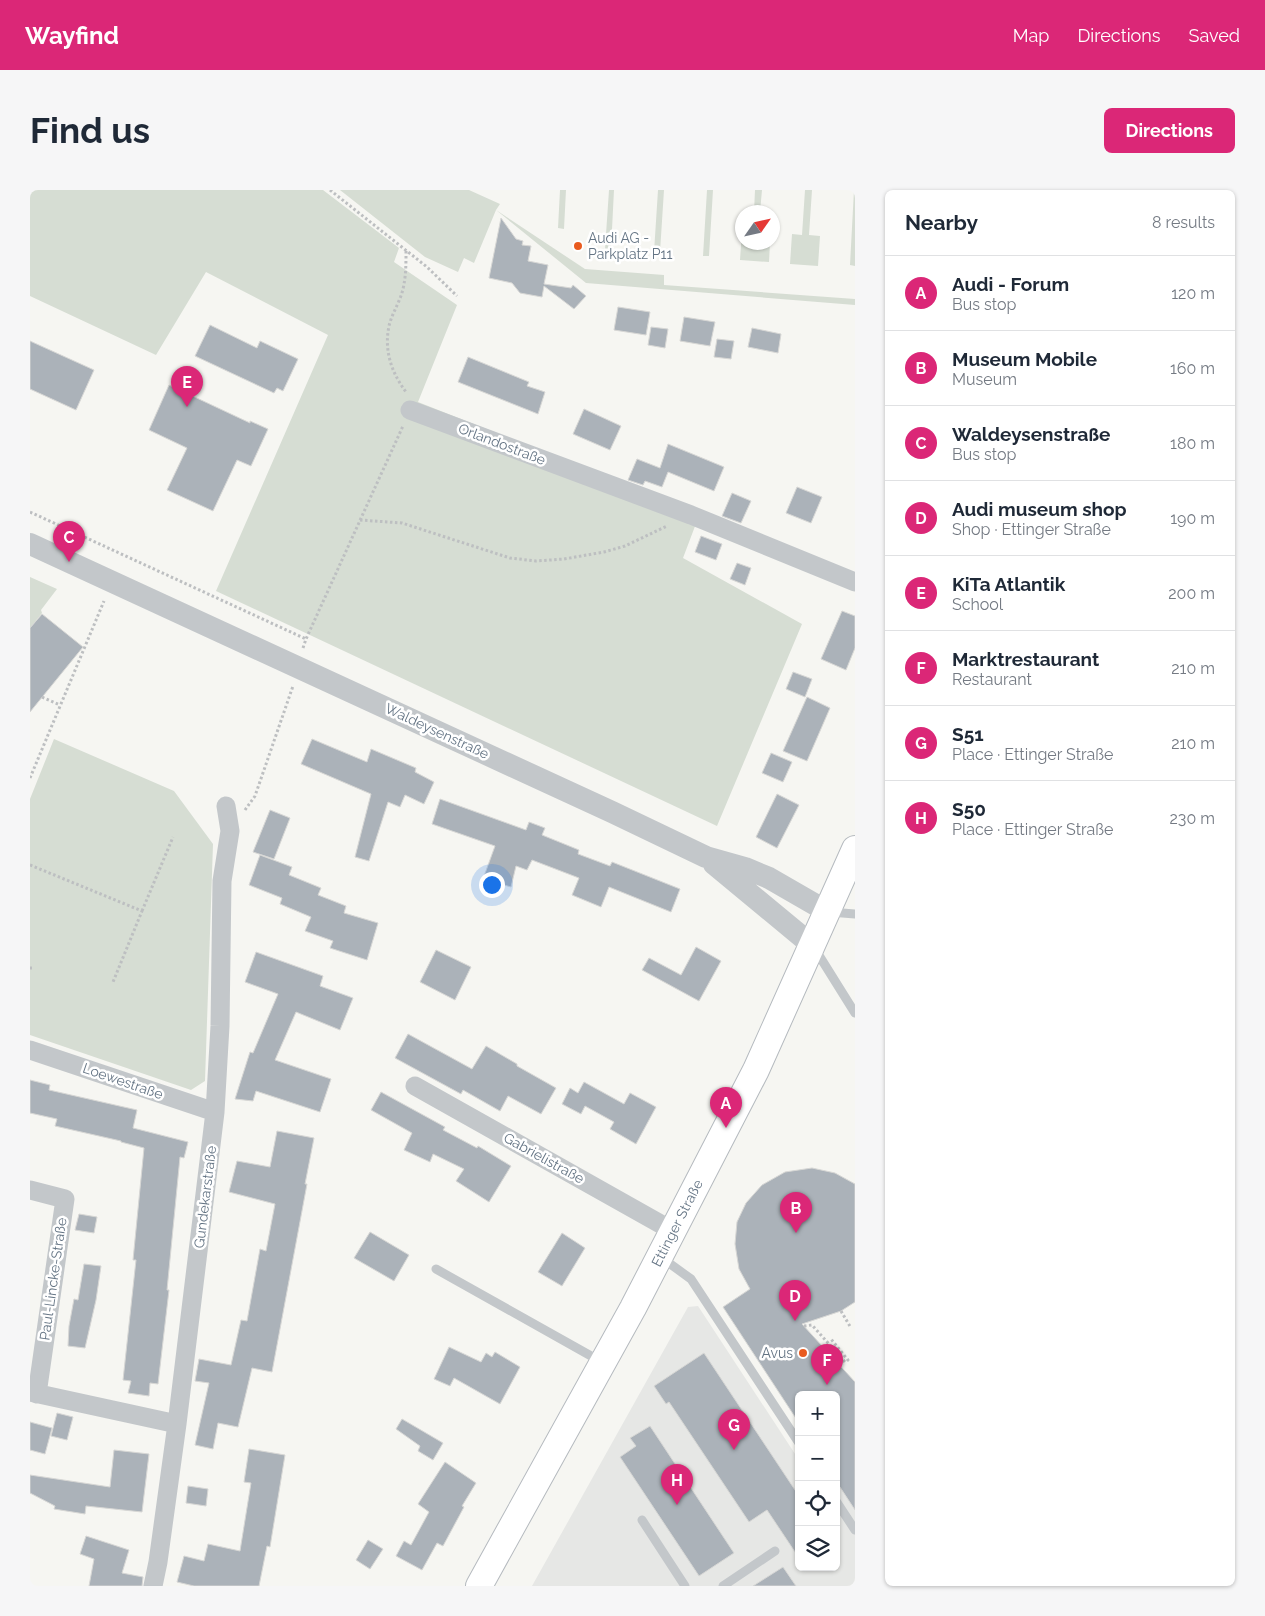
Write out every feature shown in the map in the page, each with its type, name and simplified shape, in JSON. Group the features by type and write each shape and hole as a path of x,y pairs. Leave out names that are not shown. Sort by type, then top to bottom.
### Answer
{"main road":[{"name":"Ettinger Straße","path":"483,1584 660,1256 756,1070 855,849"}],"street":[{"name":"Orlandostraße","path":"409,402 855,582"},
{"name":"Waldeysenstraße","path":"30,544 706,857 745,868 769,878 828,912"},
{"name":"Gundekarstraße","path":"153,1586 177,1424 215,1112 220,1026 222,881 230,831 226,806"},
{"name":"Waldeysenstraße","path":"706,857 813,946"},
{"name":"Loewestraße","path":"30,1050 215,1112"},
{"name":"Gabrielistraße","path":"415,1086 673,1231"},
{"name":"Paul-Lincke-Straße","path":"30,1190 65,1199 33,1393 177,1424"}],"lane":[{"path":"828,912 855,914"},
{"path":"813,946 855,1012"},
{"path":"660,1256 691,1280 795,1437"},
{"path":"436,1269 603,1363"},
{"path":"840,1506 855,1530"},
{"path":"642,1520 685,1586"},
{"path":"723,1586 775,1551"}],"path":[{"path":"330,190 427,267 457,296"},
{"path":"230,831 255,796 291,695 306,639 360,520 409,402 393,373 388,358 389,325 403,291 406,274 406,250"},
{"path":"30,512 306,639"},
{"path":"360,520 402,522 510,558 536,561 564,559 625,546 648,537 691,515"},
{"path":"30,778 112,582"},
{"path":"42,697 60,705"},
{"path":"113,982 173,837"},
{"path":"30,865 142,911"},
{"path":"840,1311 850,1328"},
{"path":"804,1326 812,1325 845,1362 848,1360 831,1339"}],"shaded area":[{"path":"30,190 323,190 399,248 394,262 457,305 418,402 700,513 683,558 802,624 717,826 216,591 328,335 206,272 156,355 30,296"},
{"path":"340,190 469,190 500,204 474,263 464,258 458,272 425,257"},
{"path":"560,190 566,190 564,229 558,228"},
{"path":"609,190 614,190 611,249 605,249"},
{"path":"658,190 664,190 660,252 654,252"},
{"path":"707,190 713,190 709,256 703,256"},
{"path":"755,190 762,190 761,205 754,205"},
{"path":"805,190 812,190 809,235 820,236 818,266 790,264 792,234 802,235"},
{"path":"855,190 855,266 850,265"},
{"path":"496,210 585,269 664,275 664,285 855,299 855,305 586,283"},
{"path":"741,250 770,250 769,262 740,260"},
{"path":"30,577 57,589 30,628"},
{"path":"54,739 174,791 213,844 205,1081 191,1090 30,1035 30,799"},
{"path":"698,1306 795,1454 795,1571 840,1571 840,1487 855,1509 855,1586 532,1586 688,1307"}],"building":[{"path":"501,218 516,239 523,241 522,245 531,246 528,261 548,265 544,284 571,288 573,285 586,296 574,309 544,286 542,297 520,293 512,283 489,278"},
{"path":"618,307 650,312 646,335 614,330"},
{"path":"684,317 715,322 710,346 680,341"},
{"path":"210,325 257,348 260,341 298,359 283,391 277,388 274,393 195,356"},
{"path":"651,327 668,329 665,348 648,345"},
{"path":"752,328 781,334 778,353 748,347"},
{"path":"717,339 734,341 731,359 714,357"},
{"path":"30,341 94,370 76,410 30,389"},
{"path":"468,357 529,382 527,386 545,392 538,414 458,382"},
{"path":"169,385 250,423 250,421 268,429 251,466 237,460 213,511 167,490 187,448 149,430"},
{"path":"584,409 621,426 610,450 573,434"},
{"path":"668,444 724,467 714,491 668,472 662,487 645,481 643,485 628,480 637,459 660,468"},
{"path":"797,487 822,497 811,523 786,513"},
{"path":"732,493 751,501 741,523 722,516"},
{"path":"701,536 722,544 716,560 695,552"},
{"path":"737,563 751,568 745,585 730,579"},
{"path":"842,611 855,616 855,648 846,670 821,659"},
{"path":"42,614 83,647 30,712 30,628"},
{"path":"793,672 812,679 805,697 786,689"},
{"path":"807,697 830,708 807,761 783,751"},
{"path":"312,739 367,762 371,749 416,768 415,772 434,782 424,804 405,795 400,807 388,802 369,861 355,857 371,794 301,764"},
{"path":"771,753 792,762 783,782 762,773"},
{"path":"777,794 799,805 777,848 756,837"},
{"path":"440,799 526,830 529,822 545,828 542,835 579,850 578,854 610,866 612,862 680,889 671,912 609,887 601,907 572,895 579,878 532,860 527,870 516,866 511,887 483,879 495,846 432,824"},
{"path":"270,810 290,818 274,859 253,852"},
{"path":"260,855 292,867 289,875 321,888 318,895 346,906 344,913 378,923 367,960 330,948 333,941 305,931 311,917 280,904 282,898 249,885"},
{"path":"696,947 721,961 699,1001 642,970 649,958 681,975"},
{"path":"436,950 471,967 455,1000 420,982"},
{"path":"256,952 323,976 320,986 353,998 340,1030 296,1012 275,1060 331,1079 320,1112 256,1091 253,1101 235,1099 250,1052 253,1053 278,994 245,982"},
{"path":"408,1034 472,1069 486,1046 556,1088 541,1114 508,1096 500,1111 463,1090 461,1094 395,1058"},
{"path":"30,1080 50,1085 49,1090 137,1110 133,1128 188,1142 184,1158 180,1157 167,1290 169,1290 158,1384 150,1383 149,1396 128,1393 131,1381 123,1380 136,1260 133,1260 144,1148 55,1126 57,1119 30,1113"},
{"path":"584,1082 624,1104 630,1093 656,1107 636,1144 610,1129 614,1122 585,1106 581,1114 562,1104 570,1088 578,1093"},
{"path":"381,1092 445,1127 443,1130 477,1148 478,1146 511,1166 489,1202 456,1181 464,1169 433,1154 430,1162 404,1150 412,1133 371,1110"},
{"path":"277,1131 314,1138 272,1372 252,1368 238,1427 218,1423 213,1449 195,1445 209,1383 195,1381 199,1359 231,1365 241,1320 247,1321 260,1249 266,1251 275,1204 229,1192 237,1161 270,1167"},
{"path":"812,1168 835,1173 855,1184 855,1302 841,1311 802,1324 855,1382 855,1510 840,1487 840,1391 795,1391 795,1417 723,1307 750,1289 739,1269 735,1244 737,1222 746,1203 762,1185 785,1172"},
{"path":"79,1214 97,1217 94,1233 75,1230"},
{"path":"370,1232 409,1255 394,1281 354,1258"},
{"path":"562,1233 585,1248 562,1286 538,1272"},
{"path":"84,1264 101,1266 96,1300 85,1348 68,1346 69,1326 74,1299 78,1300"},
{"path":"449,1347 481,1362 486,1353 492,1357 495,1352 520,1367 500,1404 454,1378 450,1386 434,1379"},
{"path":"704,1353 795,1490 795,1552 767,1510 749,1522 669,1402 666,1404 654,1386"},
{"path":"57,1413 73,1417 67,1440 51,1436"},
{"path":"402,1419 443,1443 433,1460 418,1451 420,1446 396,1429"},
{"path":"30,1422 52,1428 45,1454 30,1450"},
{"path":"650,1426 734,1553 699,1576 620,1457 636,1446 630,1438"},
{"path":"249,1449 285,1455 270,1547 267,1546 259,1586 194,1586 177,1582 184,1556 204,1561 208,1544 240,1551 251,1483 244,1482"},
{"path":"114,1450 149,1454 142,1512 86,1506 85,1514 54,1509 55,1506 30,1493 30,1475 110,1487"},
{"path":"445,1462 476,1483 462,1506 464,1507 443,1546 437,1543 422,1570 396,1556 404,1541 411,1545 429,1512 418,1504"},
{"path":"188,1486 208,1489 206,1506 186,1503"},
{"path":"86,1536 129,1550 122,1573 143,1577 142,1586 89,1586 94,1559 80,1554"},
{"path":"368,1540 383,1549 370,1569 356,1560"},
{"path":"783,1567 796,1586 753,1586"}],"place":[{"name":"Audi AG - Parkplatz P11","path":"578,246"},
{"name":"KiTa Atlantik","path":"187,407"},
{"name":"Waldeysenstraße","path":"69,562"},
{"name":"Audi - Forum","path":"726,1128"},
{"name":"Museum Mobile","path":"796,1233"},
{"name":"Audi museum shop","path":"795,1321"},
{"name":"Avus","path":"803,1353"},
{"name":"Marktrestaurant","path":"827,1385"},
{"name":"S51","path":"734,1450"},
{"name":"S50","path":"677,1505"}]}
